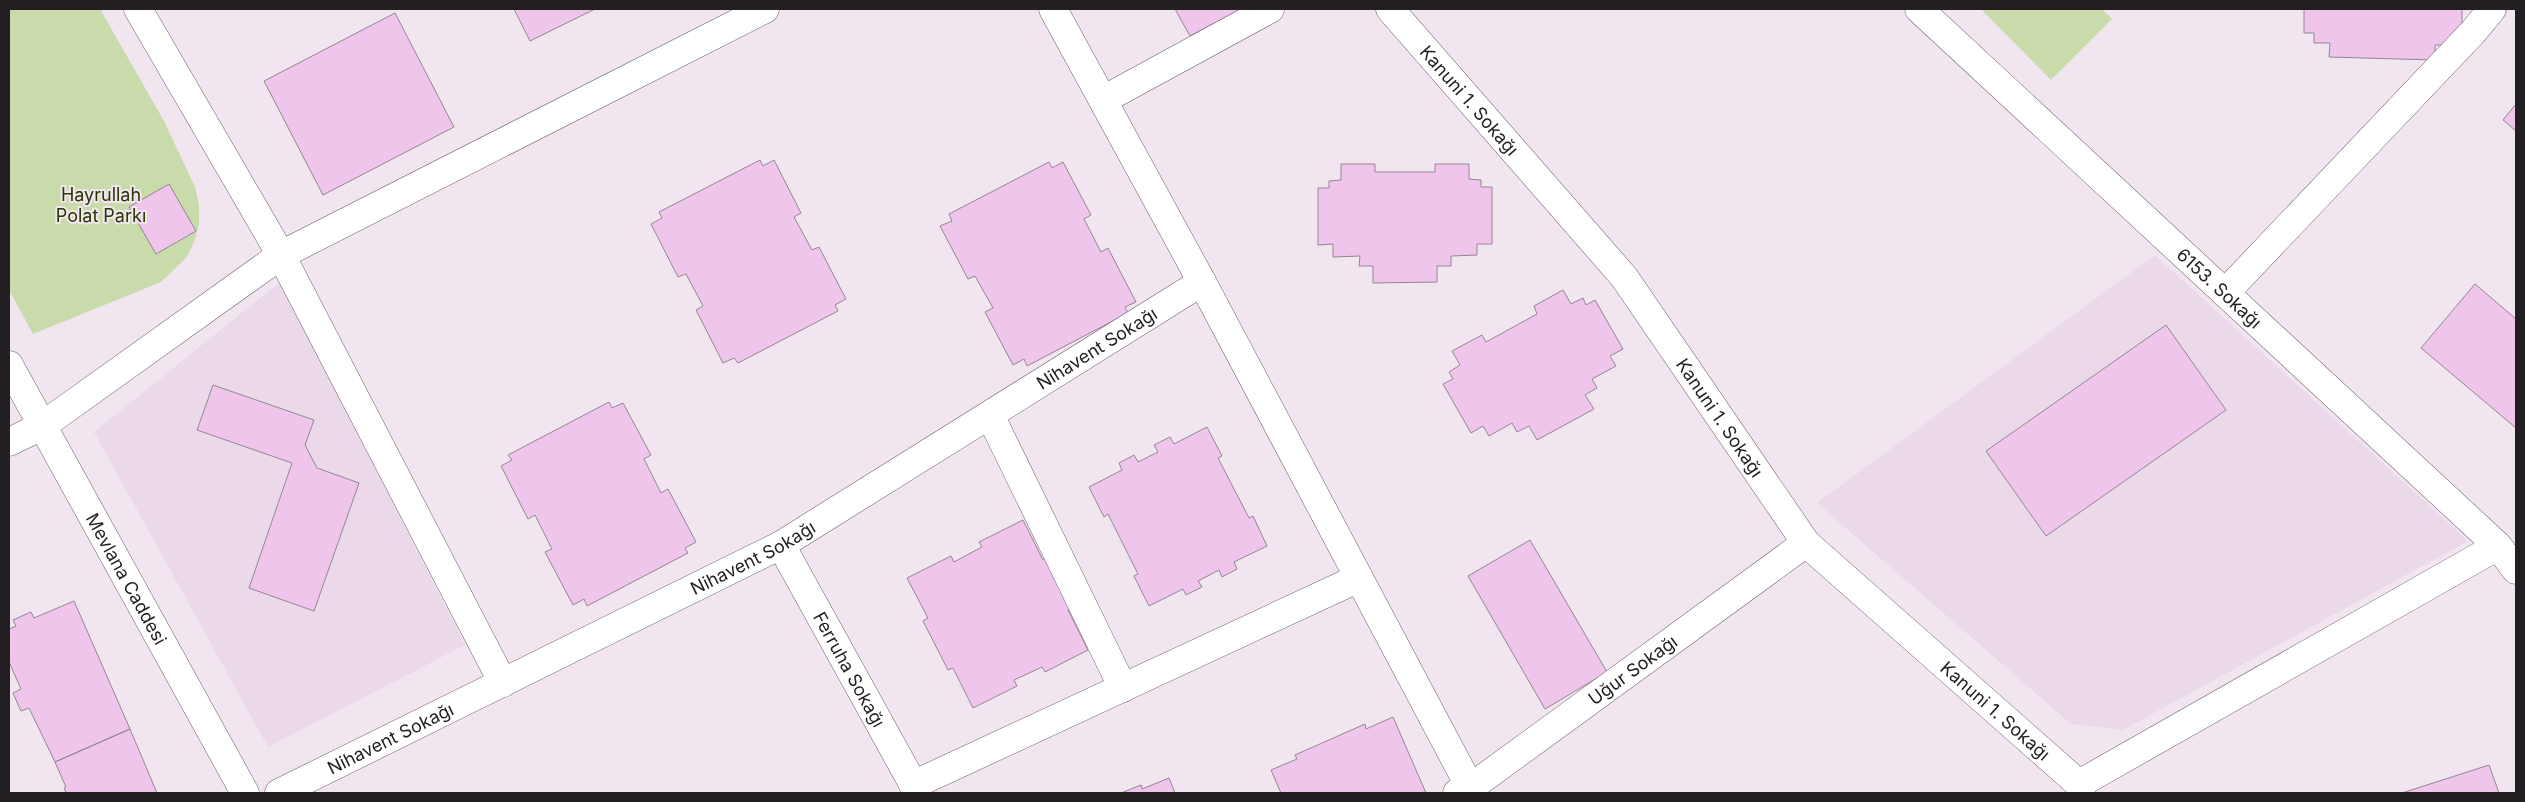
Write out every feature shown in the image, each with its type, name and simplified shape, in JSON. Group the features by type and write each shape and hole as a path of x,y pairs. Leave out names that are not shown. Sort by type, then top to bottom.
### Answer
{"street":[{"path":"138,9 281,255 503,683"},
{"path":"9,442 42,426 281,255 765,9"},
{"path":"1053,9 1202,282 1358,578 1467,791"},
{"path":"1103,100 1270,9"},
{"name":"Kanuni 1. Sokağı","path":"1390,9 1624,277 1806,544 2080,788"},
{"name":"6153. Sokağı","path":"1919,9 2498,546 2516,570"},
{"path":"2225,293 2473,32 2492,9"},
{"name":"Nihavent Sokağı","path":"279,793 782,545 1202,282"},
{"name":"Mevlana Caddesi","path":"9,365 245,793"},
{"path":"990,415 1123,688"},
{"name":"Uğur Sokağı","path":"1467,791 1806,544"},
{"name":"Ferruha Sokağı","path":"782,545 915,789"},
{"path":"2080,788 2498,546"},
{"path":"915,789 1123,688 1358,578"}],"shaded area":[{"path":"2155,255 2468,541 2123,730 2071,724 1817,503"},
{"path":"280,282 465,645 268,747 94,432"}],"green space":[{"name":"Hayrullah Polat Parkı","path":"9,9 100,9 164,121 195,187 199,205 199,224 194,242 186,258 161,282 33,334 9,290"},
{"path":"1981,9 2102,9 2112,19 2051,80"}],"building":[{"path":"514,9 595,9 530,41"},
{"path":"1175,9 1241,9 1190,36"},
{"path":"2304,9 2462,9 2462,36 2451,45 2435,45 2435,60 2329,57 2330,43 2314,43 2314,33 2304,33"},
{"path":"395,13 454,127 323,195 264,81"},
{"path":"2516,104 2516,131 2503,120"},
{"path":"760,160 763,166 774,160 801,213 794,217 812,250 819,247 846,299 835,305 838,311 738,363 734,358 723,363 696,310 703,306 686,274 678,277 651,224 662,218 659,212"},
{"path":"1049,162 1052,168 1063,162 1091,215 1084,219 1101,252 1108,248 1136,302 1125,307 1128,313 1027,366 1024,359 1013,365 985,312 993,308 975,276 968,279 940,226 952,221 949,214"},
{"path":"1341,164 1375,164 1375,172 1435,172 1435,164 1469,164 1469,179 1481,180 1481,187 1492,187 1492,244 1477,244 1477,255 1451,256 1451,266 1437,266 1437,282 1373,283 1373,266 1359,266 1360,256 1333,257 1333,244 1318,245 1318,188 1329,188 1329,181 1341,180"},
{"path":"169,184 196,231 156,254 129,207"},
{"path":"2475,284 2516,319 2516,428 2421,348"},
{"path":"1563,290 1571,304 1583,298 1586,305 1595,300 1623,349 1610,356 1616,366 1592,379 1597,388 1585,395 1594,409 1537,440 1529,426 1517,432 1512,423 1489,436 1483,426 1471,433 1443,384 1453,379 1449,372 1460,365 1452,351 1482,335 1486,342 1537,314 1534,306"},
{"path":"2166,325 2226,410 2046,536 1986,451"},
{"path":"213,385 314,420 305,445 317,468 359,483 314,611 249,588 292,463 197,430"},
{"path":"609,402 612,408 623,403 651,455 644,459 661,493 668,489 696,542 685,548 688,553 587,606 584,599 573,605 545,552 552,549 535,515 528,519 501,466 512,460 508,455"},
{"path":"1207,427 1222,456 1218,458 1249,518 1253,516 1267,546 1234,562 1237,569 1222,577 1219,570 1198,581 1202,587 1186,595 1183,589 1149,606 1134,576 1138,574 1108,514 1104,517 1089,487 1122,470 1119,463 1134,455 1138,462 1158,452 1154,445 1170,437 1174,444"},
{"path":"1023,520 1043,560 1048,558 1073,607 1068,610 1088,650 1045,672 1042,667 1014,680 1017,686 973,708 953,668 948,670 923,621 928,618 907,578 951,556 954,562 982,547 979,542"},
{"path":"1530,540 1607,672 1545,709 1468,576"},
{"path":"74,601 130,729 55,762 29,708 21,711 13,693 21,689 9,662 9,629 16,626 13,620 31,612 34,618"},
{"path":"1393,717 1426,793 1281,793 1271,770 1297,759 1295,755 1365,724 1366,729"},
{"path":"130,729 157,793 66,793 64,788 66,787 55,762"},
{"path":"2489,765 2499,793 2402,793"},
{"path":"1169,778 1175,793 1121,793 1141,785 1142,789"}]}
